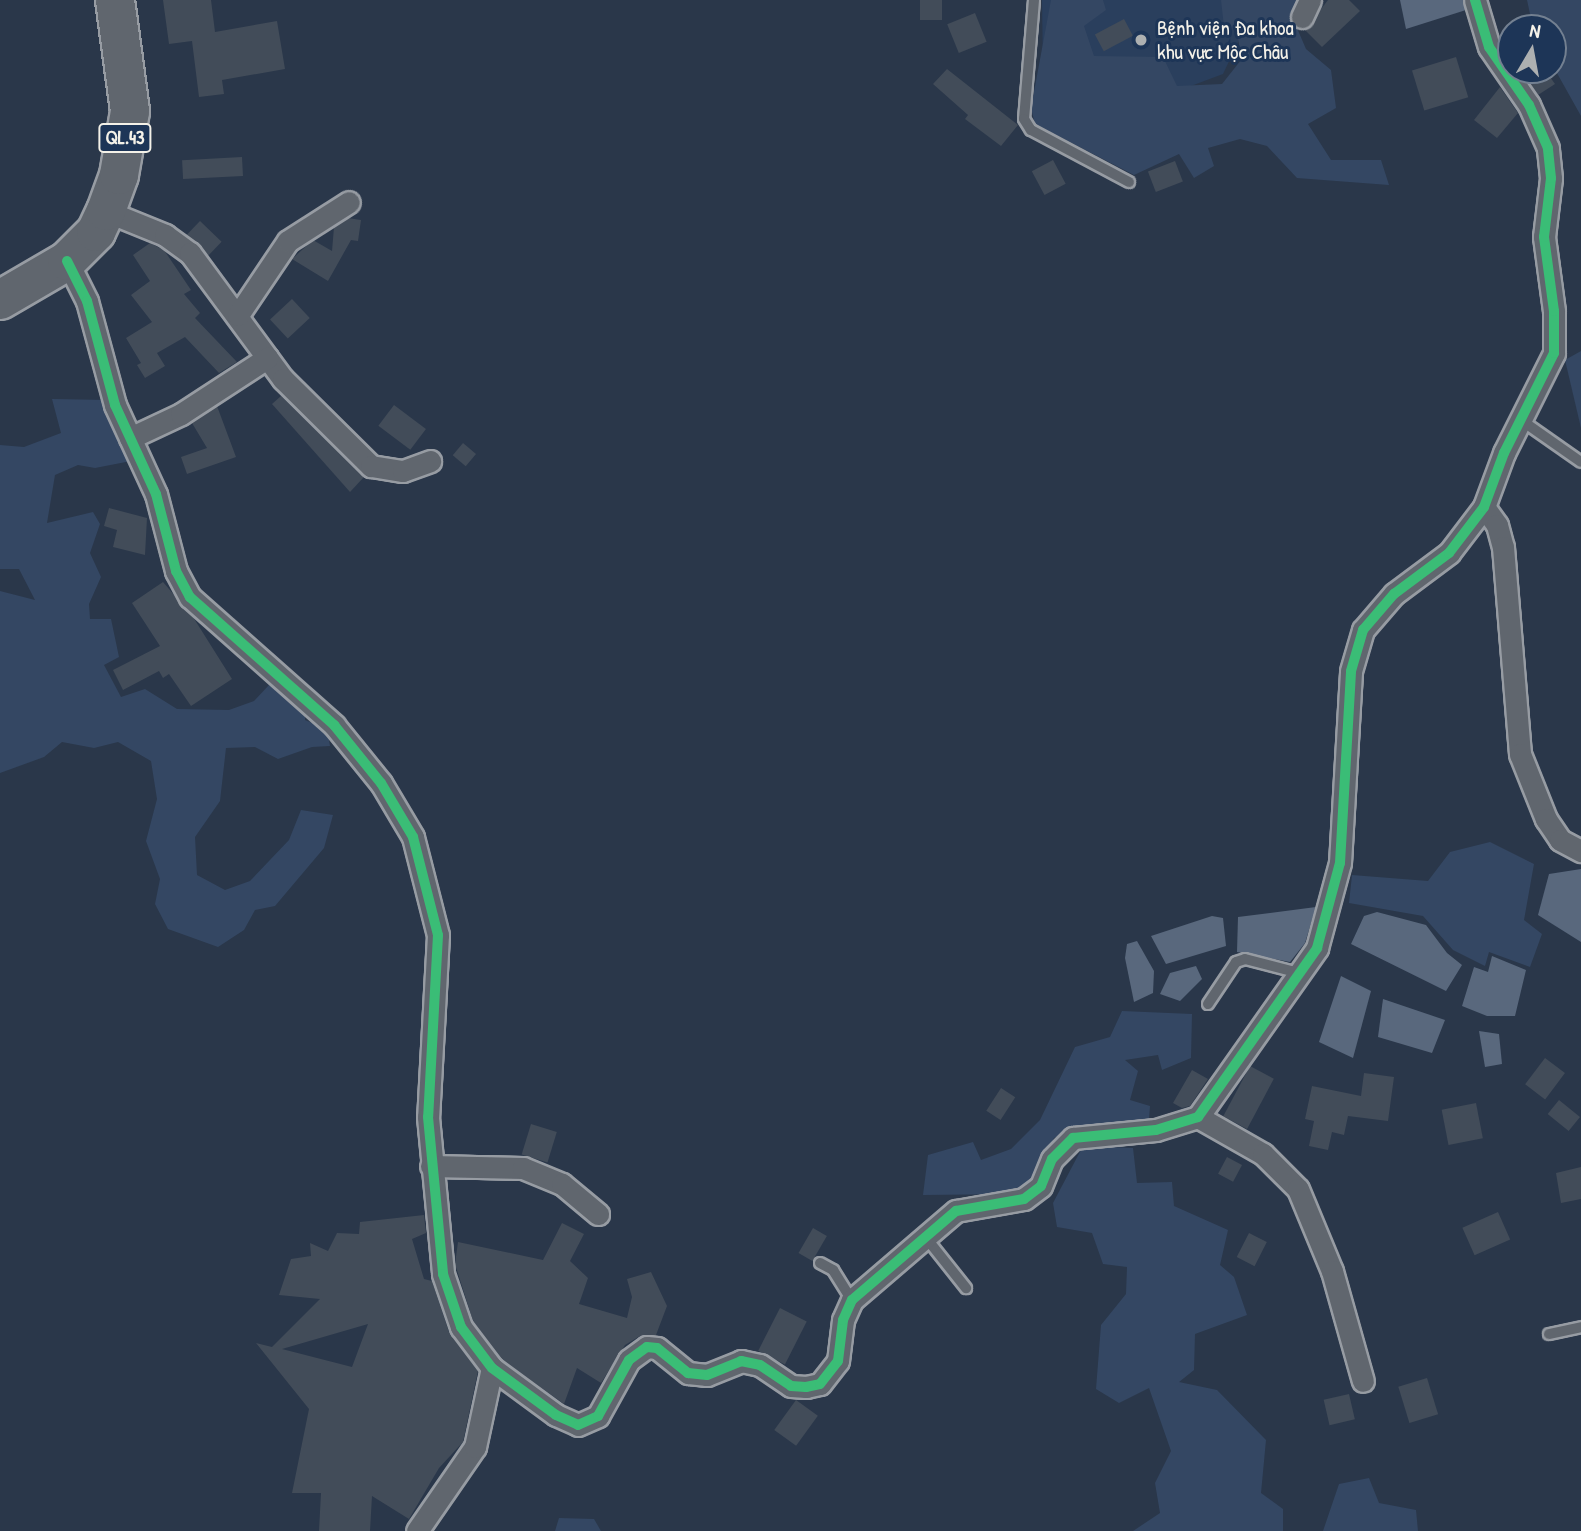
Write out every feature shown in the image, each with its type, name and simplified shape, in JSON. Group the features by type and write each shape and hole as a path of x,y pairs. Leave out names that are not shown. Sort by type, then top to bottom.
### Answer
{"highway":[{"name":"QL.43","path":"0,300 67,261 96,232 106,211 119,175 130,111 115,0"}],"street":[{"path":"67,261 87,301 103,373 156,494 176,571 190,597 257,659 310,701 358,752 381,783 413,837 432,899 438,935 428,1117 443,1274 461,1327 492,1368 555,1415 578,1425 593,1422 629,1360 647,1347 657,1348 688,1373 708,1375 741,1362 760,1365 791,1386 820,1384 838,1361 843,1320 852,1300 927,1239 956,1211 1007,1203 1033,1194 1049,1172 1052,1159 1073,1138 1156,1130 1198,1117 1317,948 1335,896 1351,671 1363,630 1394,594 1449,553 1484,507 1521,420 1554,353 1554,312 1544,237 1551,178 1548,148 1529,105 1489,47 1475,0"},
{"path":"239,315 298,231 349,202"},
{"path":"106,211 178,243 239,315 267,358 371,466 403,471 430,461"},
{"path":"130,438 181,414 267,358"},
{"path":"1484,507 1497,526 1503,547 1520,754 1546,819 1560,841 1581,851"},
{"path":"1198,1117 1264,1154 1298,1189 1332,1271 1363,1381"},
{"path":"431,1166 523,1168 562,1184 598,1214"},
{"path":"417,1531 475,1447 492,1368"}],"lane":[{"path":"1034,0 1024,119 1031,130 1129,182"},
{"path":"1521,420 1581,462"},
{"path":"1208,1004 1236,962 1245,960 1299,973"},
{"path":"927,1239 966,1288"},
{"path":"820,1263 834,1270 852,1300"},
{"path":"1549,1334 1581,1327"}],"shaded area":[{"name":"Bệnh viện Đa khoa khu vực Mộc Châu","path":"1042,0 1258,0 1223,74 1108,117 1043,70"},
{"path":"1051,0 1103,0 1106,10 1084,26 1094,56 1163,57 1177,86 1222,84 1241,60 1237,30 1224,27 1221,0 1303,0 1294,21 1306,49 1331,70 1336,108 1308,124 1331,160 1381,160 1389,185 1297,178 1267,146 1240,139 1208,148 1214,166 1194,178 1179,154 1134,175 1035,124 1031,108"},
{"path":"1400,0 1463,0 1466,10 1406,29"},
{"path":"1527,0 1581,0 1581,116 1563,84 1567,84 1567,14 1530,14"},
{"path":"1581,351 1581,428 1565,360"},
{"path":"52,399 107,400 131,461 95,468 78,465 55,475 47,523 93,512 100,524 90,553 101,577 89,604 90,619 111,619 119,657 104,665 121,697 145,689 177,709 229,710 254,701 269,685 295,697 305,707 305,720 327,729 330,746 312,747 278,759 255,747 226,748 220,801 195,837 197,875 225,890 250,881 289,840 301,810 333,815 324,848 275,906 255,910 244,930 218,947 168,929 155,904 160,879 146,841 157,799 151,761 118,742 94,748 62,742 44,757 0,773 0,591 35,600 19,569 0,569 0,445 24,447 61,433"},
{"path":"1490,842 1534,864 1524,920 1542,934 1530,967 1489,952 1485,966 1453,950 1423,916 1349,903 1352,875 1428,881 1450,852"},
{"path":"1581,869 1581,942 1538,915 1549,874"},
{"path":"1316,907 1305,943 1290,962 1237,952 1238,917"},
{"path":"1377,912 1426,925 1447,953 1462,965 1446,991 1351,944 1364,916"},
{"path":"1212,916 1223,918 1226,946 1166,964 1151,936"},
{"path":"1137,941 1154,971 1153,993 1134,1002 1125,958 1127,944"},
{"path":"1492,956 1526,970 1515,1016 1487,1016 1462,1006 1474,967 1488,972"},
{"path":"1196,966 1202,979 1180,1001 1160,994 1170,973"},
{"path":"1341,976 1371,991 1353,1058 1319,1042"},
{"path":"1383,999 1445,1020 1432,1053 1378,1037"},
{"path":"1122,1011 1192,1014 1191,1058 1162,1070 1158,1055 1125,1060 1138,1071 1130,1100 1150,1106 1149,1120 1077,1127 1054,1138 1033,1181 1015,1194 923,1195 928,1155 973,1142 981,1160 1011,1149 1040,1120 1075,1047 1110,1037"},
{"path":"1479,1031 1499,1034 1502,1064 1485,1067"},
{"path":"1083,1146 1133,1148 1137,1183 1172,1182 1174,1206 1228,1230 1220,1265 1234,1277 1247,1315 1195,1334 1194,1370 1179,1382 1217,1390 1266,1440 1261,1493 1283,1509 1283,1531 1133,1531 1160,1513 1155,1483 1171,1451 1149,1388 1119,1403 1096,1389 1101,1325 1126,1294 1127,1267 1103,1264 1092,1233 1057,1227 1053,1203"},
{"path":"1369,1478 1379,1503 1416,1510 1418,1531 1323,1531 1339,1484"},
{"path":"559,1518 594,1519 601,1531 555,1531"}],"building":[{"path":"163,0 211,0 215,32 277,21 285,69 222,80 224,94 199,97 192,41 169,44"},
{"path":"920,0 942,0 942,20 920,20"},
{"path":"1328,0 1349,0 1360,11 1322,47 1305,30"},
{"path":"975,13 987,42 959,53 947,24"},
{"path":"1124,19 1133,36 1104,51 1095,34"},
{"path":"1456,57 1468,97 1424,111 1412,70"},
{"path":"947,69 1018,125 1001,146 965,119 968,115 933,84"},
{"path":"1531,84 1555,84 1538,95"},
{"path":"1500,87 1518,113 1497,138 1474,120"},
{"path":"242,157 243,176 183,179 182,160"},
{"path":"1053,160 1066,184 1044,195 1032,171"},
{"path":"1175,161 1183,182 1156,192 1148,171"},
{"path":"348,218 361,220 358,241 351,240 328,281 292,259 313,240 332,251 334,227"},
{"path":"200,221 222,242 208,256 187,235"},
{"path":"150,243 164,250 191,290 184,294 200,313 195,318 237,362 219,373 185,337 157,353 165,366 145,378 137,365 141,363 126,338 152,322 131,295 150,281 133,255"},
{"path":"292,299 310,318 288,338 270,319"},
{"path":"281,396 364,477 350,492 272,404"},
{"path":"394,405 426,429 410,450 378,426"},
{"path":"217,406 236,457 187,474 181,457 207,448 192,423"},
{"path":"463,443 476,454 466,466 453,455"},
{"path":"109,508 147,518 145,555 113,547 117,530 104,526"},
{"path":"163,582 193,617 232,679 191,706 169,674 163,678 159,671 123,690 113,670 160,646 132,603"},
{"path":"1545,1058 1565,1073 1545,1099 1525,1084"},
{"path":"1250,1066 1274,1079 1247,1129 1223,1116"},
{"path":"1192,1070 1208,1079 1190,1106 1182,1108 1173,1103"},
{"path":"1364,1073 1394,1077 1388,1121 1348,1116 1344,1135 1332,1132 1328,1150 1309,1146 1314,1121 1305,1119 1312,1086 1361,1096"},
{"path":"1001,1088 1015,1097 1001,1120 986,1111"},
{"path":"1559,1100 1580,1117 1569,1131 1548,1114"},
{"path":"1476,1103 1483,1138 1449,1145 1442,1110"},
{"path":"531,1124 557,1132 547,1162 522,1155"},
{"path":"1227,1157 1242,1165 1233,1182 1218,1174"},
{"path":"1581,1167 1581,1199 1561,1203 1556,1173"},
{"path":"1498,1212 1510,1239 1475,1255 1462,1228"},
{"path":"424,1215 426,1233 412,1239 424,1279 432,1281 449,1332 478,1371 463,1442 439,1468 409,1519 372,1496 370,1531 319,1531 321,1493 292,1493 309,1409 256,1343 272,1347 320,1299 279,1295 291,1259 311,1256 310,1243 328,1251 337,1233 359,1234 360,1222","holes":["368,1324 352,1367 282,1349"]},
{"path":"562,1223 584,1234 570,1261 588,1278 579,1304 627,1318 632,1297 627,1279 651,1272 667,1306 656,1335 640,1336 625,1345 601,1383 577,1368 564,1404 501,1359 473,1321 455,1264 458,1242 543,1260"},
{"path":"813,1228 827,1236 812,1261 798,1253"},
{"path":"1249,1233 1267,1242 1255,1266 1237,1257"},
{"path":"780,1308 807,1322 785,1364 758,1351"},
{"path":"1427,1378 1438,1414 1409,1423 1398,1387"},
{"path":"1349,1394 1355,1419 1330,1425 1324,1400"},
{"path":"796,1400 818,1416 796,1446 774,1430"}],"cycle path":[{"path":"67,261 87,301 115,405 156,494 176,571 190,597 334,725 381,783 413,837 438,935 428,1117 443,1274 461,1327 492,1368 556,1415 578,1425 598,1416 629,1360 647,1347 657,1348 688,1373 707,1375 741,1361 760,1365 791,1386 806,1387 820,1384 838,1361 843,1320 852,1300 956,1211 1024,1199 1041,1186 1052,1159 1073,1138 1156,1130 1198,1117 1317,948 1340,863 1351,671 1363,630 1394,594 1449,553 1484,507 1504,453 1554,353 1554,311 1544,237 1551,178 1548,148 1529,105 1489,47 1475,0"}],"place":[{"name":"Bệnh viện Đa khoa khu vực Mộc Châu","path":"1141,40"}]}
